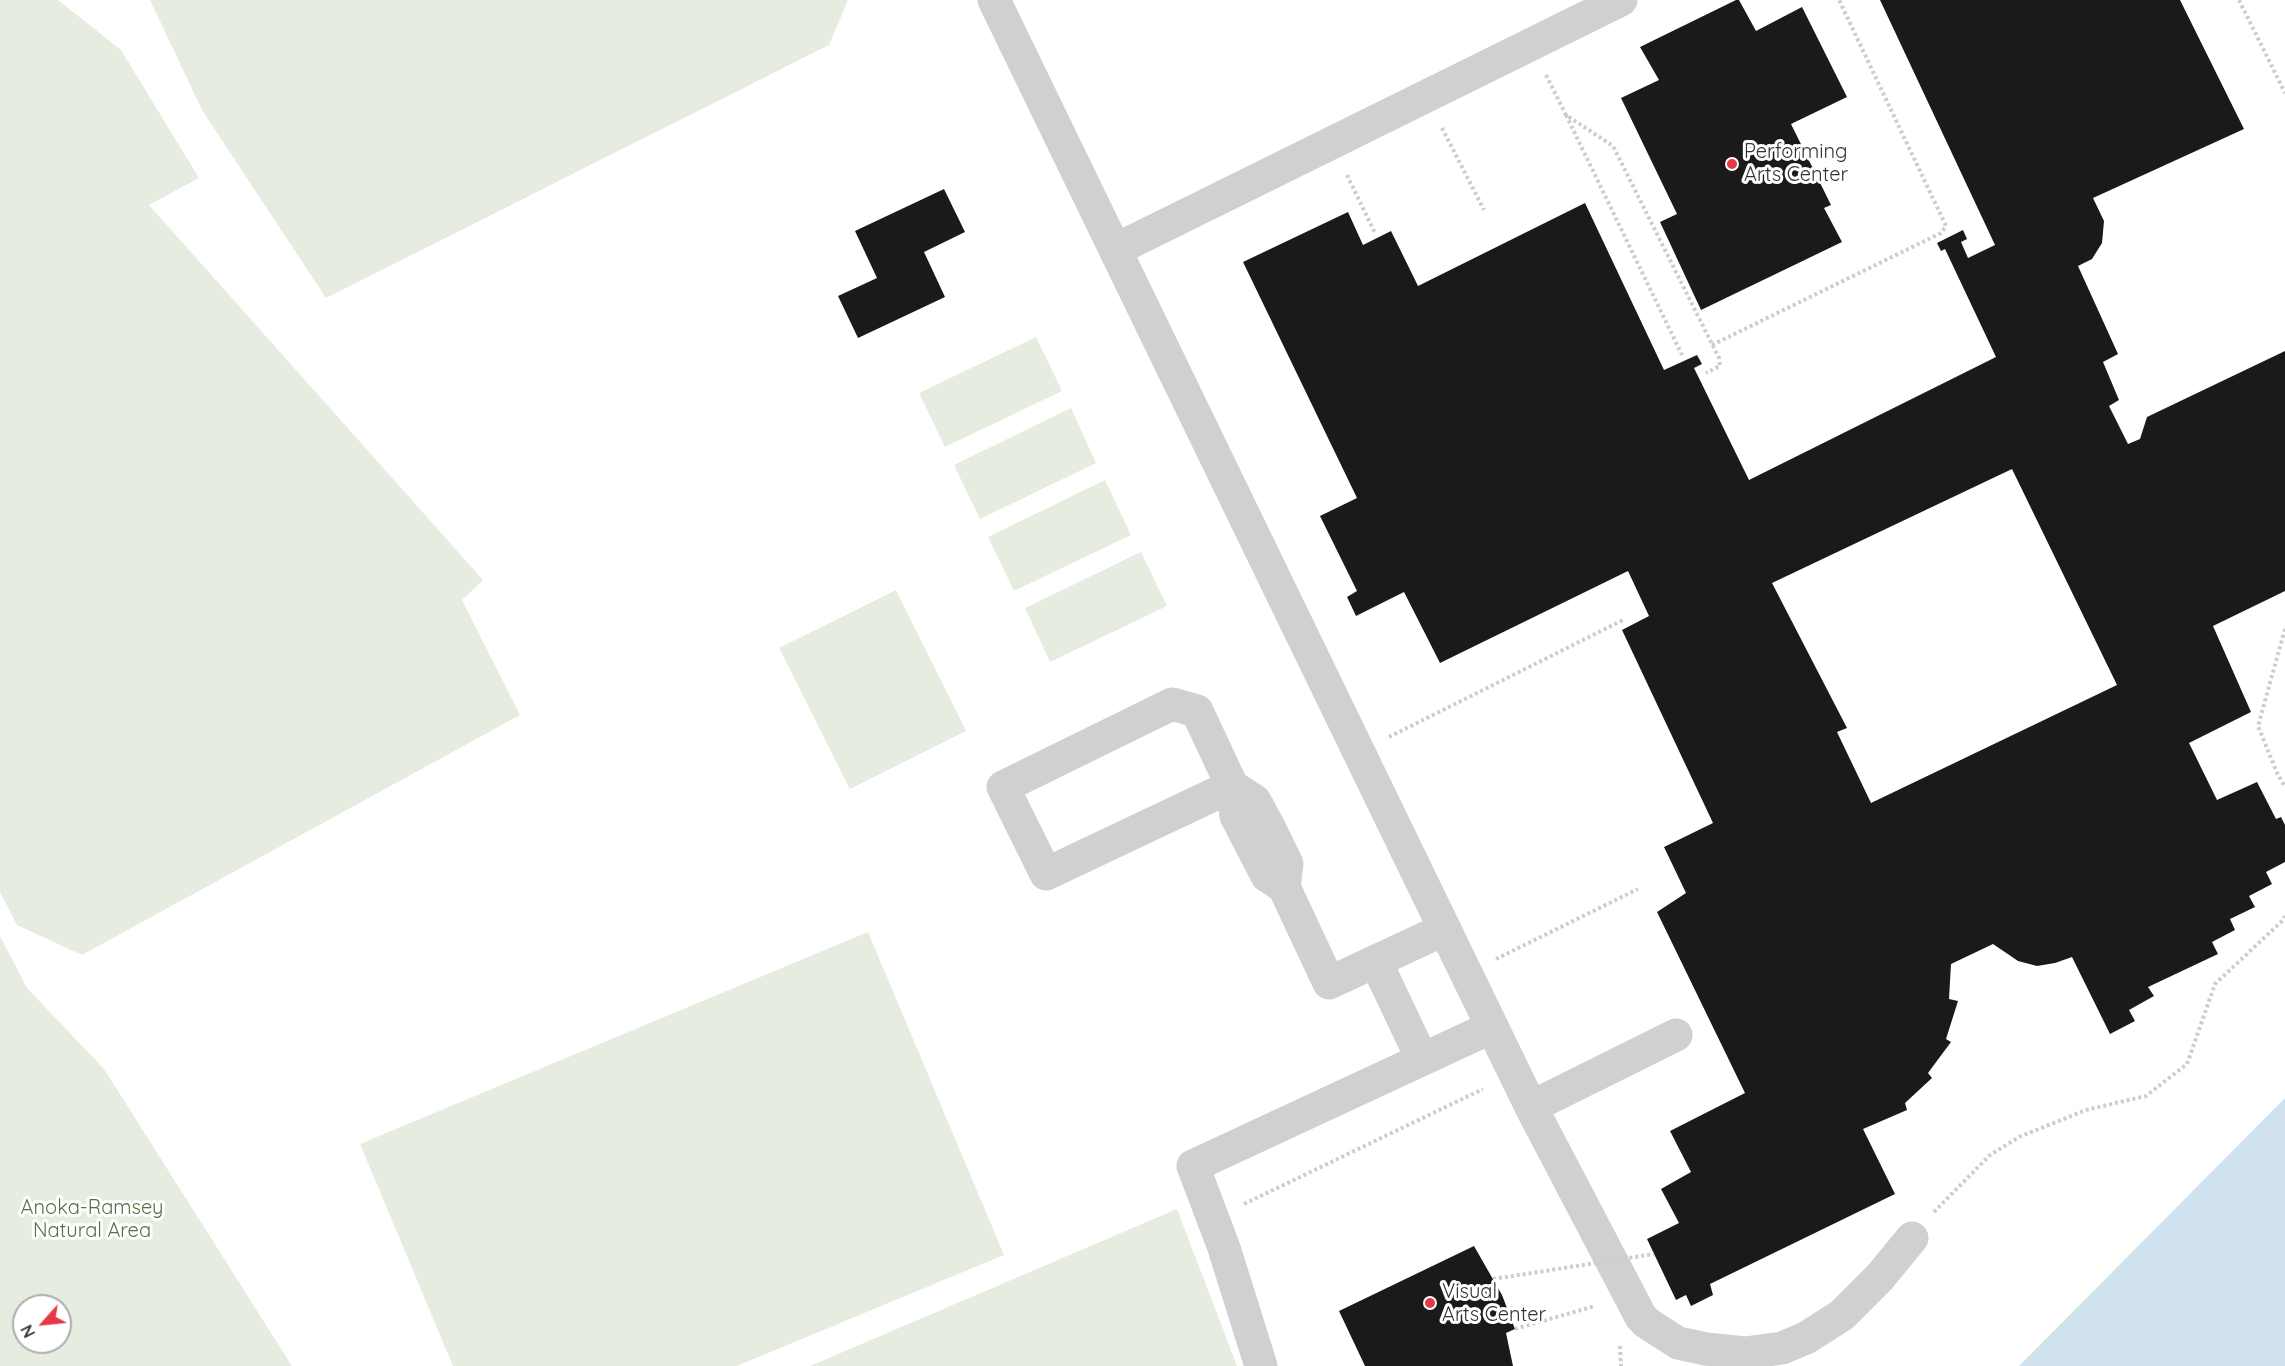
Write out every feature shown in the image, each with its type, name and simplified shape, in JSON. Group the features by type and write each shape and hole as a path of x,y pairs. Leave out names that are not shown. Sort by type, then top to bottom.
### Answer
{"street":[{"path":"994,0 1531,1107 1641,1317 1678,1343 1706,1349 1745,1353 1782,1348 1824,1328 1855,1303 1912,1238"},
{"path":"1115,250 1622,0"},
{"path":"1232,786 1046,874 1003,787 1172,704 1197,711 1232,786 1236,816 1267,876 1284,887 1329,983 1445,929"},
{"path":"1376,962 1422,1059"},
{"path":"1261,1366 1213,1218 1193,1166 1492,1027"},
{"path":"1531,1107 1676,1035"}],"path":[{"path":"1712,345 1941,233 1946,226 1839,0"},
{"path":"2239,0 2285,93"},
{"path":"1542,67 1682,355"},
{"path":"1566,115 1613,146 1719,358 1720,366 1706,373"},
{"path":"1438,119 1484,210"},
{"path":"1343,166 1375,233"},
{"path":"1383,740 1625,619"},
{"path":"2285,629 2258,726 2285,787"},
{"path":"1490,962 1638,889"},
{"path":"1912,1238 1955,1189 1990,1155 2019,1137 2086,1110 2146,1096 2187,1064 2215,984 2285,916"},
{"path":"1213,1218 1515,1074"},
{"path":"1493,1279 1654,1254"},
{"path":"1515,1329 1602,1305"}],"green space":[{"path":"0,0 58,0 121,50 199,178 149,205 483,580 462,600 520,715 82,955 17,925 0,892"},
{"path":"150,0 848,0 829,45 326,298 202,110"},
{"path":"1036,337 1062,391 945,447 919,393"},
{"path":"1071,408 1096,463 980,519 954,465"},
{"path":"1105,480 1131,535 1014,591 988,537"},
{"path":"1141,552 1167,606 1050,662 1025,608"},
{"path":"896,590 966,731 850,789 779,648"},
{"path":"868,932 1004,1255 737,1366 453,1366 360,1144"},
{"name":"Anoka-Ramsey Natural Area","path":"0,936 27,988 104,1069 292,1366 0,1366"},
{"path":"1177,1209 1237,1366 810,1366"}],"water":[{"path":"2285,1098 2285,1366 2019,1366"}],"building":[{"name":"Performing Arts Center","path":"1739,0 1756,31 1802,7 1847,97 1791,124 1831,205 1824,208 1842,242 1701,310 1660,222 1677,214 1621,98 1659,80 1640,47"},
{"path":"1880,0 2180,0 2244,129 2093,198 2104,221 2102,243 2092,259 2078,266 2118,354 2103,362 2119,400 2109,406 2128,444 2140,439 2147,417 2285,351 2285,591 2213,626 2251,712 2189,743 2217,800 2257,782 2276,819 2281,817 2285,825 2285,862 2266,872 2272,884 2249,896 2255,907 2230,919 2235,930 2212,942 2218,954 2148,987 2154,996 2129,1010 2135,1021 2110,1034 2072,957 2037,966 2018,961 1993,944 1951,964 1949,999 1958,1001 1946,1039 1951,1042 1928,1073 1932,1078 1905,1103 1907,1110 1863,1129 1895,1194 1710,1284 1713,1295 1691,1306 1686,1295 1676,1300 1647,1239 1679,1223 1661,1189 1691,1172 1670,1131 1745,1093 1657,912 1686,893 1664,847 1713,823 1622,630 1649,616 1628,571 1440,663 1404,592 1356,616 1347,597 1357,591 1320,516 1357,498 1243,262 1348,212 1363,245 1391,231 1418,286 1585,203 1664,370 1697,355 1702,364 1694,368 1749,480 1996,357 1945,249 1941,251 1937,243 1963,230 1967,239 1961,242 1968,258 1995,245","holes":["2012,469 2117,685 1871,803 1837,732 1847,728 1772,583"]},
{"path":"944,189 965,232 924,252 945,297 858,338 838,296 877,278 855,231"},
{"name":"Visual Arts Center","path":"1474,1246 1502,1295 1515,1329 1506,1333 1513,1366 1365,1366 1339,1311"}],"place":[{"name":"Performing Arts Center","path":"1732,164"},
{"name":"Visual Arts Center","path":"1430,1303"}]}
